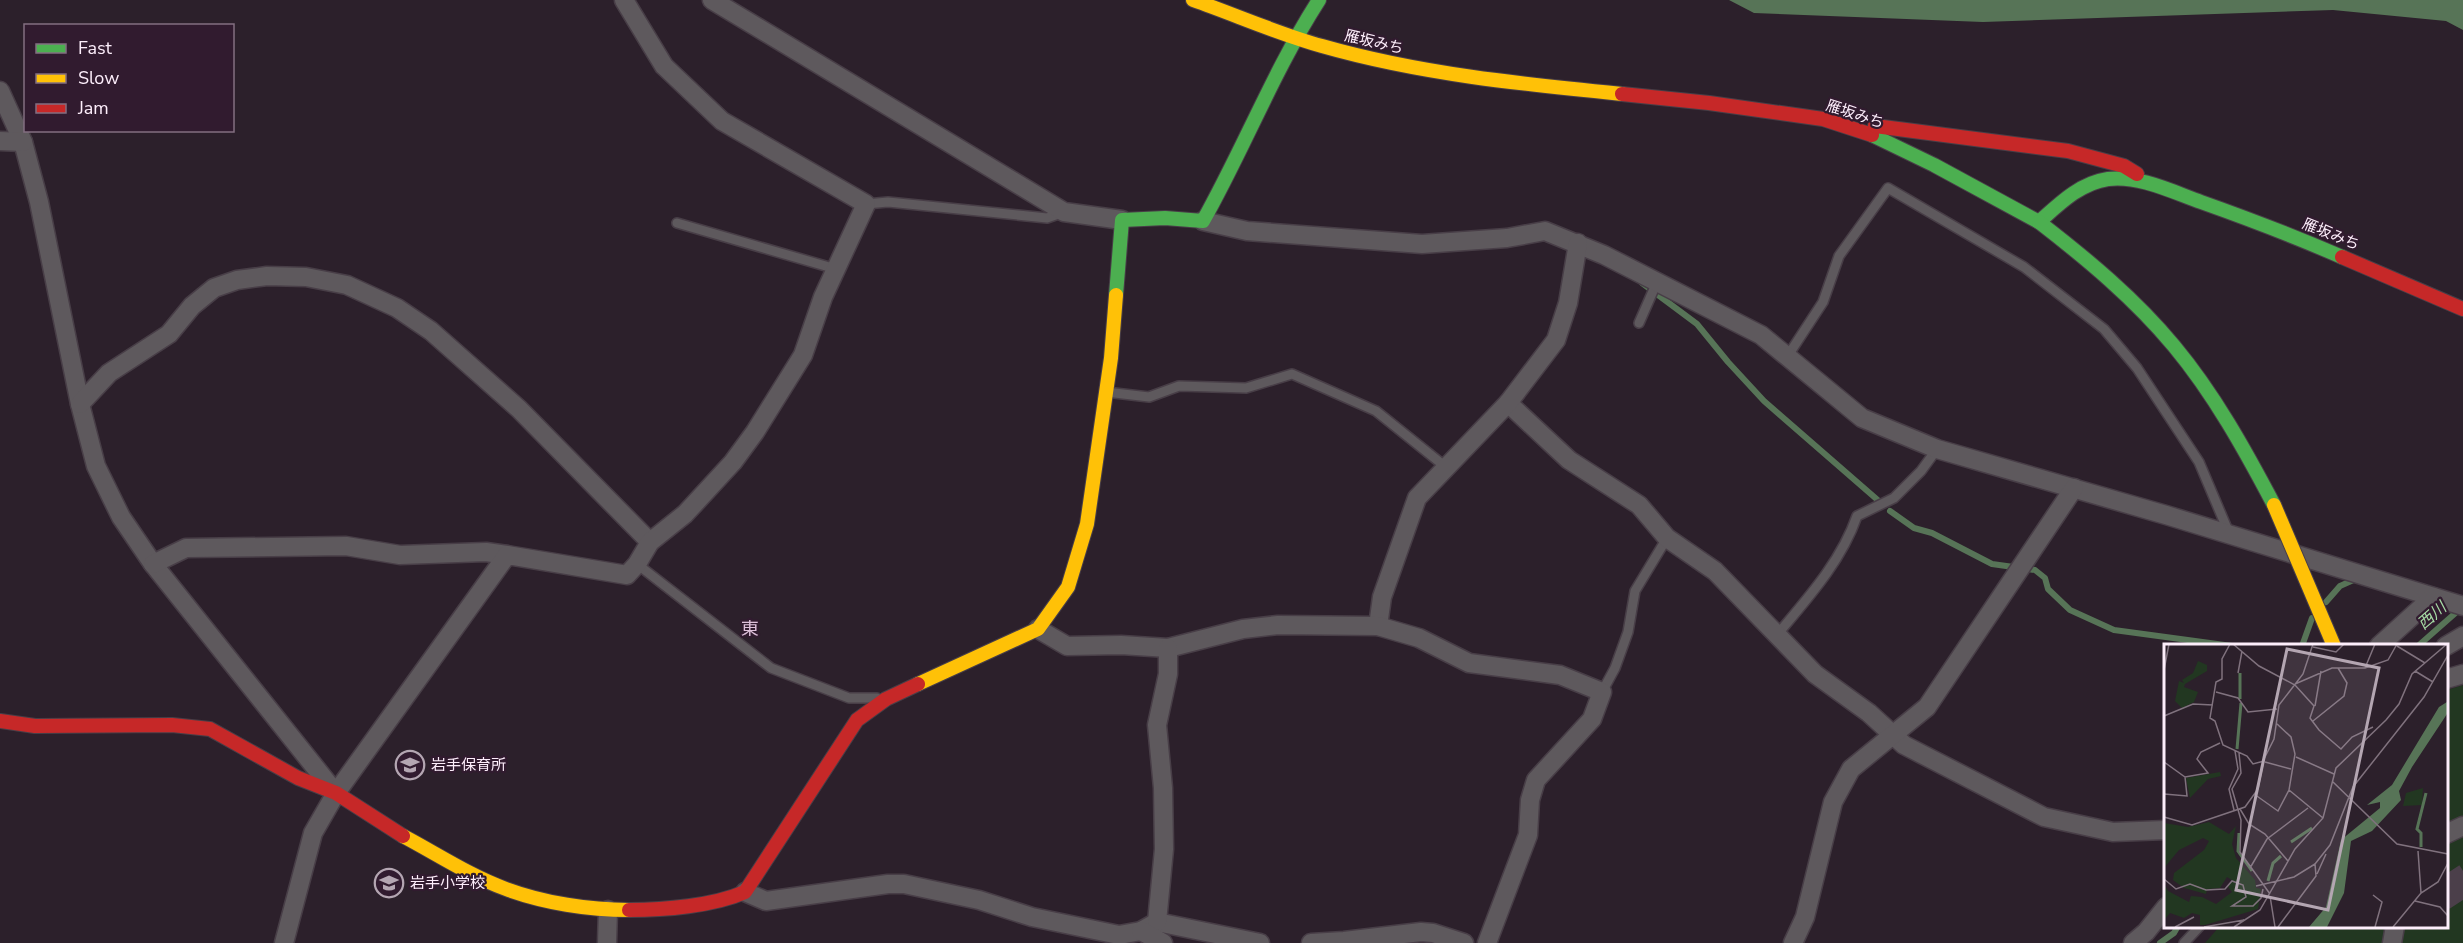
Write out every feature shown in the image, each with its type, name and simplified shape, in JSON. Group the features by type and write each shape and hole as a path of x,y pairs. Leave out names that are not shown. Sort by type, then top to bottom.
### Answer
{"main road":[{"name":"雁坂みち","path":"1193,0 1294,37 1371,59 1439,72 1518,83 1686,100 1823,119 1874,136 1904,150 2039,222 2066,198 2084,186 2109,179 2157,187 2325,250 2463,309"},
{"path":"0,721 35,726 172,725 210,729 298,778 336,793 394,831 477,876 506,889 545,900 608,910 649,910 729,899 745,892 857,720 886,699 1038,629 1068,587 1087,524 1106,392 1122,220 1165,218 1203,221 1218,195 1283,56 1319,0"},
{"path":"1823,119 2068,152 2124,166 2157,187"},
{"path":"2039,222 2084,257 2131,300 2174,346 2211,395 2244,448 2274,505 2333,644"}],"street":[{"path":"153,564 186,548 346,546 400,555 486,552 627,575 637,564 650,542 685,514 733,462 755,432 803,355 823,297 866,204 722,121 664,66 624,0"},
{"path":"712,0 1064,212 1122,220"},
{"path":"0,91 22,142 44,224 80,404 96,466 121,517 153,564 336,793"},
{"path":"0,141 22,142"},
{"path":"1203,221 1247,231 1422,244 1507,238 1545,231 1578,243 1761,335 1862,418 1937,449 2230,534 2463,606"},
{"path":"1378,626 1382,597 1418,498 1508,403 1556,340 1568,303 1578,243"},
{"path":"80,404 109,373 169,334 192,306 214,288 237,280 267,276 306,277 347,285 397,308 431,331 519,410 650,542"},
{"path":"1508,403 1569,460 1639,506 1667,538 1715,571 1815,674 1869,713 1904,745 2044,817 2113,832 2164,830"},
{"path":"1792,943 1805,917 1833,802 1851,769 1927,707 2074,488"},
{"path":"284,943 313,833 336,793 507,555"},
{"path":"2382,644 2439,598 2463,591"},
{"path":"1038,629 1067,646 1121,645 1168,648 1243,629 1278,625 1378,626 1419,638 1469,663 1560,675 1602,692 1592,719 1536,780 1530,800 1527,835 1487,943"},
{"path":"2448,645 2463,636"},
{"path":"1157,922 1164,849 1163,788 1156,725 1168,674 1168,648"},
{"path":"2448,678 2463,674"},
{"path":"2448,833 2463,826"},
{"path":"745,892 766,901 888,884 904,884 979,900 1032,917 1119,935 1141,931 1157,922 1260,943"},
{"path":"607,943 608,910"},
{"path":"2133,943 2146,932 2164,910"},
{"path":"2392,943 2395,928"},
{"path":"1141,931 1163,943"},
{"path":"1311,943 1421,932 1433,933 1464,943"}],"lane":[{"path":"1787,357 1823,302 1839,256 1888,188 2024,267 2104,329 2137,368 2199,462 2230,534"},
{"path":"866,204 888,201 1047,218 1064,212"},
{"path":"677,223 836,269"},
{"path":"1639,323 1657,282"},
{"path":"1106,392 1149,397 1179,386 1246,388 1292,374 1377,411 1447,468"},
{"path":"1776,636 1819,584 1850,538 1857,516 1894,498 1921,471 1937,449"},
{"path":"1602,692 1615,668 1628,632 1635,591 1667,538"},
{"path":"637,564 771,668 849,698 886,699"},
{"path":"2184,943 2199,928"}],"shaded area":[{"path":"1729,0 2463,0 2463,30 2446,21 2333,10 1983,22 1754,13"},
{"path":"2463,685 2463,943 2205,943 2218,928 2448,928 2448,690"}],"waterway":[{"path":"1642,283 1697,324 1764,401 1880,502"},
{"path":"1890,511 1914,528 1932,533 1992,564 2035,570 2045,578 2048,589 2070,610 2114,630 2217,644"},
{"path":"2326,602 2340,586 2358,578"},
{"name":"西川","path":"2420,644 2460,609"},
{"path":"2303,644 2312,618"},
{"name":"西川","path":"2160,943 2174,933 2177,928"}],"tunnel":[{"path":"2448,877 2463,900"}],"traffic: fast":[{"path":"1116,295 1122,220 1165,218 1203,221 1273,81 1319,0"},
{"path":"1872,135 1934,165 2039,222 2070,195 2088,185 2120,178 2167,189 2342,257"},
{"path":"2039,222 2110,280 2159,329 2189,364 2216,403 2274,505"}],"traffic: slow":[{"path":"1193,0 1273,30 1359,56 1433,71 1509,82 1622,94"},
{"path":"918,684 1038,629 1068,587 1087,524 1111,358 1116,295"},
{"path":"2274,505 2333,644"},
{"path":"403,836 479,878 521,894 567,905 629,910"}],"traffic: jam":[{"path":"1622,94 1709,103 1823,119 1872,135"},
{"path":"1875,126 2068,151 2124,166 2137,174"},
{"path":"2342,257 2463,309"},
{"path":"629,910 688,906 718,901 745,892 857,720 886,699 918,684"},
{"path":"0,721 35,726 172,725 210,729 298,778 336,793 403,836"}],"place":[{"name":"岩手保育所","path":"410,765"},
{"name":"岩手小学校","path":"389,883"}],"district":[{"name":"東","path":"750,629"}]}
